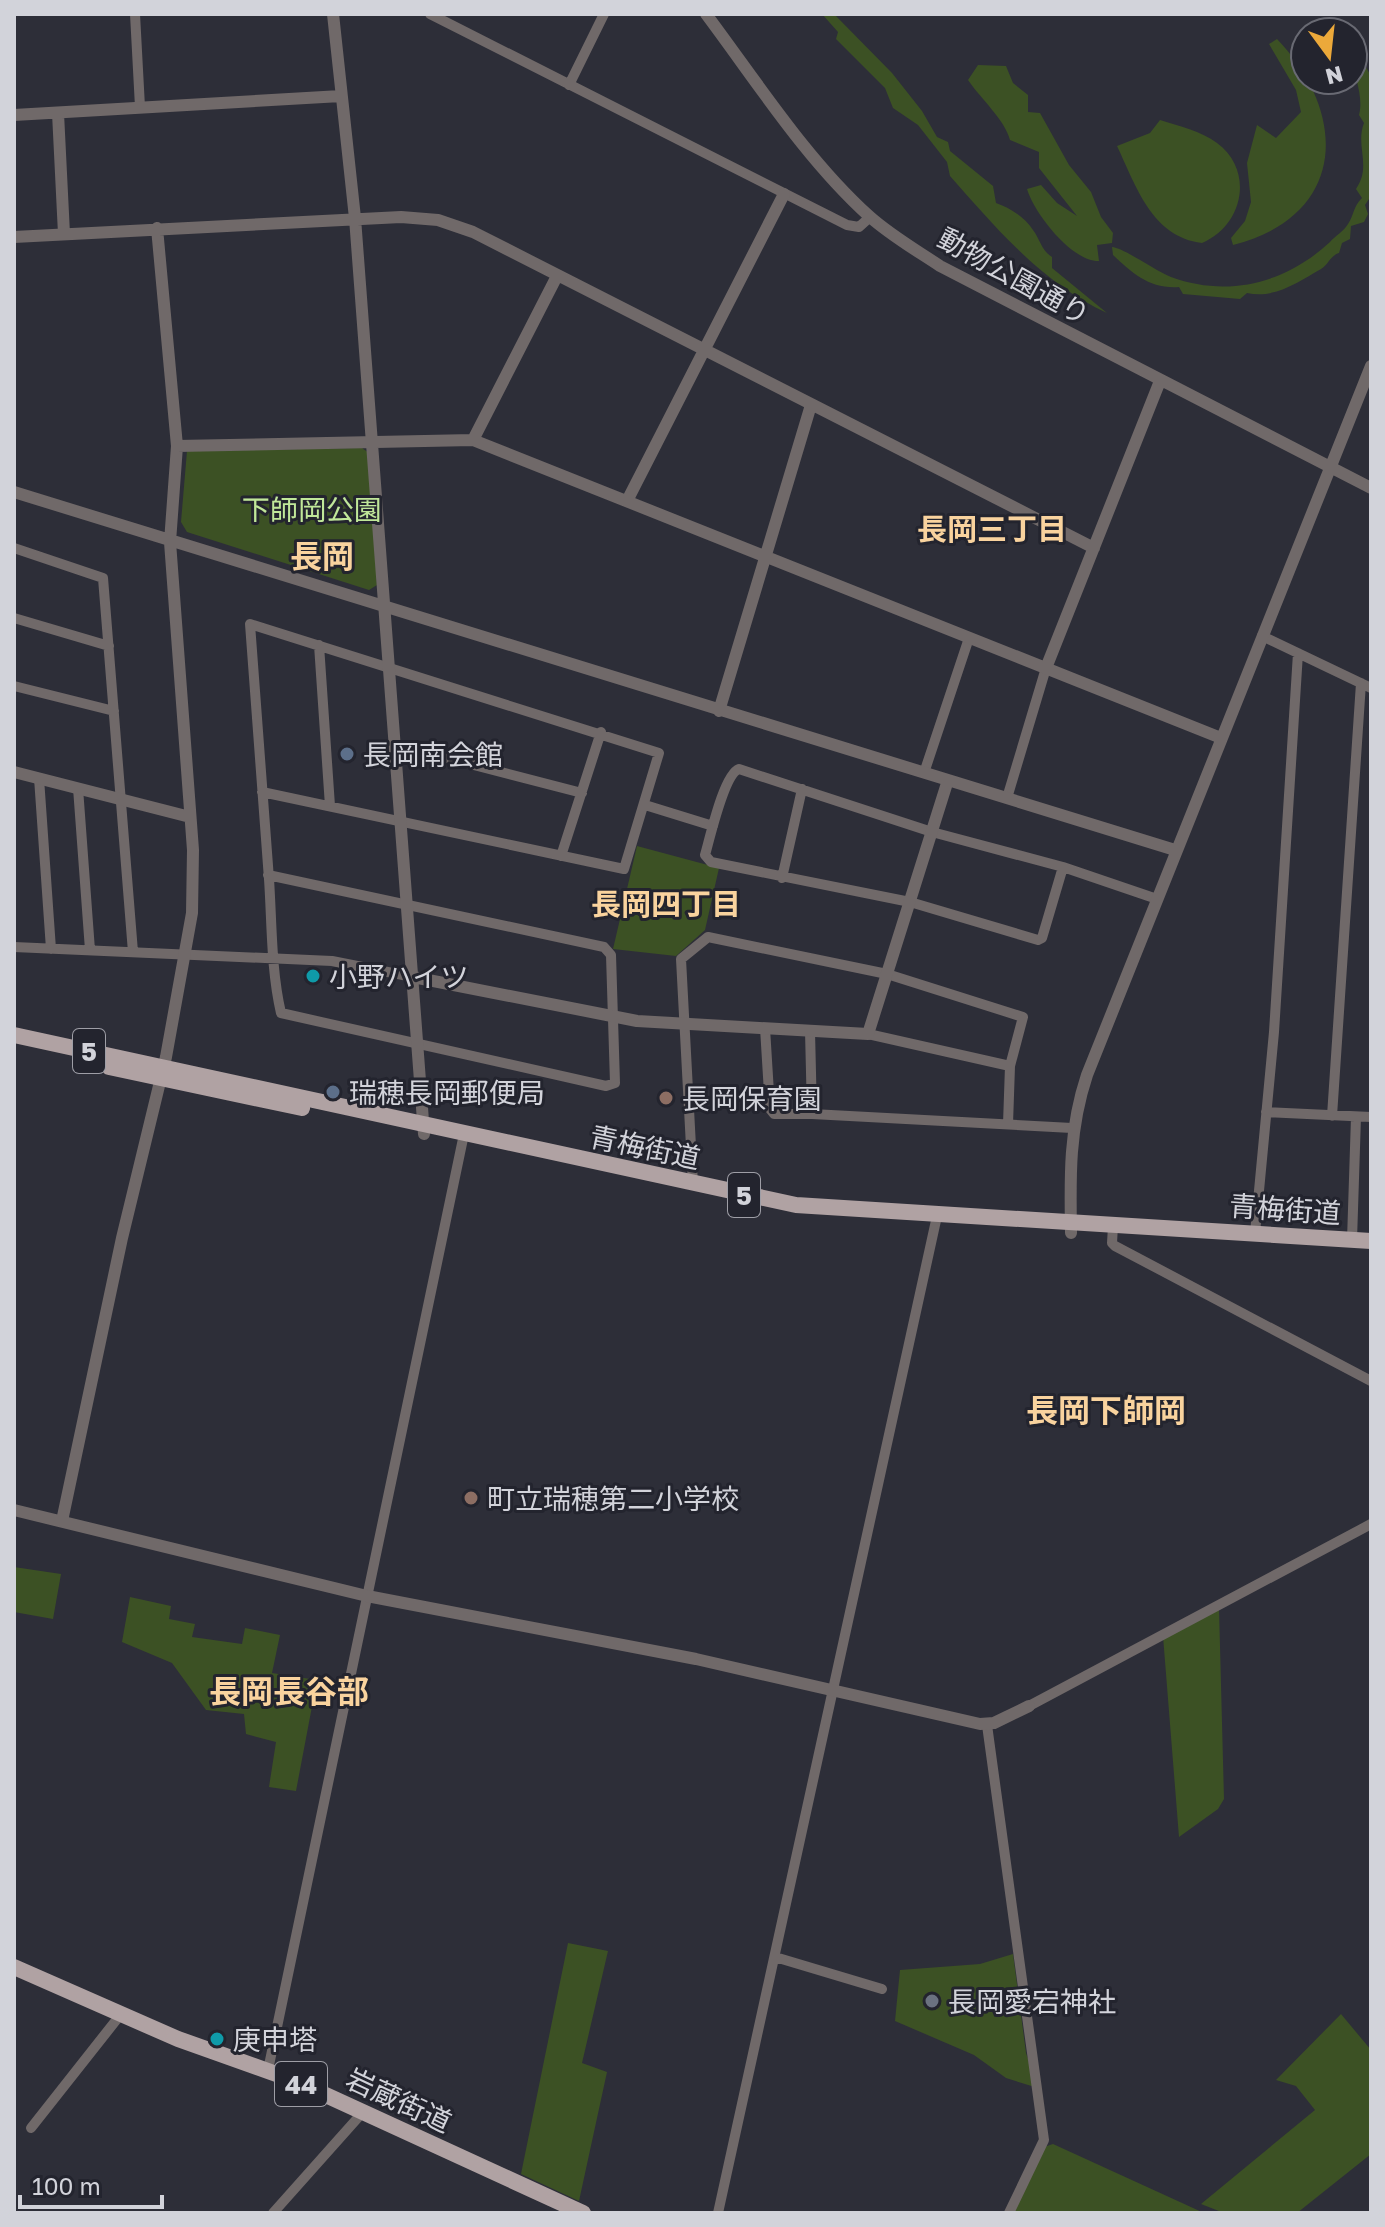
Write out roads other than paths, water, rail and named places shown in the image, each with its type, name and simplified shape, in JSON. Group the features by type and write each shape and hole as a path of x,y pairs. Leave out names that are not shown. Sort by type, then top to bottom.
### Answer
{"main road":[{"name":"青梅街道","path":"14,1035 162,1072 808,1214 1071,1228 1371,1251"},
{"name":"青梅街道","path":"14,1045 162,1072"},
{"name":"青梅街道","path":"463,1138 796,1205 936,1220"},
{"name":"青梅街道","path":"1112,1231 1255,1233 1371,1241"},
{"name":"岩蔵街道","path":"14,1967 198,2047 268,2070 583,2213"}],"street":[{"path":"135,14 140,107"},
{"path":"333,14 355,218 424,1129"},
{"path":"430,14 847,225 859,227 870,217"},
{"path":"569,85 604,14"},
{"name":"動物公園通り","path":"706,14 793,130 870,217 940,266 1371,488"},
{"path":"14,115 341,96"},
{"path":"58,113 64,234"},
{"path":"627,501 784,194"},
{"path":"14,237 355,218 438,220 473,232 1094,548"},
{"path":"62,1521 162,1072 186,954 193,893 170,542 177,446 157,228"},
{"path":"473,440 557,276"},
{"path":"1071,1228 1072,1128 1087,1075 1371,366"},
{"path":"1007,798 1046,668 1160,381"},
{"path":"719,711 811,405"},
{"path":"177,446 473,440 1221,738"},
{"path":"14,492 385,609 1175,850"},
{"path":"14,548 103,578 133,952"},
{"path":"14,618 109,646"},
{"path":"262,792 624,869 659,753 601,732 250,624 262,792 268,875 274,957 280,1009 284,1015 612,1086 617,1078 611,955 604,947 268,875"},
{"path":"1262,636 1366,685 1332,1116"},
{"path":"924,773 969,638"},
{"path":"319,645 330,806"},
{"path":"1255,1233 1298,653"},
{"path":"14,686 114,711"},
{"path":"561,856 601,732"},
{"path":"397,745 582,793"},
{"path":"1063,867 1040,940 910,902 711,862 705,855 733,770 932,832 1063,867 1157,899"},
{"path":"14,772 190,817"},
{"path":"39,778 51,949"},
{"path":"868,1034 948,780"},
{"path":"78,788 90,950"},
{"path":"782,878 802,789"},
{"path":"645,805 713,826"},
{"path":"693,1184 681,959 708,937 887,974 1023,1017 1010,1066 1008,1124"},
{"path":"14,947 332,961 613,1017 868,1034 1010,1066"},
{"path":"765,1028 770,1109 774,1114 1072,1128"},
{"path":"810,1031 812,1114"},
{"path":"1266,1112 1371,1117"},
{"path":"1352,1240 1356,1117"},
{"path":"268,2070 463,1138"},
{"path":"718,2213 936,1220"},
{"path":"1112,1231 1115,1246 1371,1381"},
{"path":"14,1510 367,1596 696,1659 987,1725 1029,1706 1371,1524"},
{"path":"987,1725 1044,2140 1009,2213"},
{"path":"775,1957 882,1989"},
{"path":"31,2128 121,2014"},
{"path":"273,2213 363,2112"}],"place":[{"name":"長岡南会館","path":"347,754"},
{"name":"小野ハイツ","path":"313,976"},
{"name":"瑞穂長岡郵便局","path":"333,1092"},
{"name":"長岡保育園","path":"666,1098"},
{"name":"町立瑞穂第二小学校","path":"471,1498"},
{"name":"長岡愛宕神社","path":"932,2001"},
{"name":"庚申塔","path":"217,2039"}],"district":[{"name":"長岡三丁目","path":"992,529"},
{"name":"長岡","path":"322,556"},
{"name":"長岡四丁目","path":"666,904"},
{"name":"長岡下師岡","path":"1106,1410"},
{"name":"長岡長谷部","path":"289,1691"}],"park label":[{"name":"下師岡公園","path":"312,509"}]}
